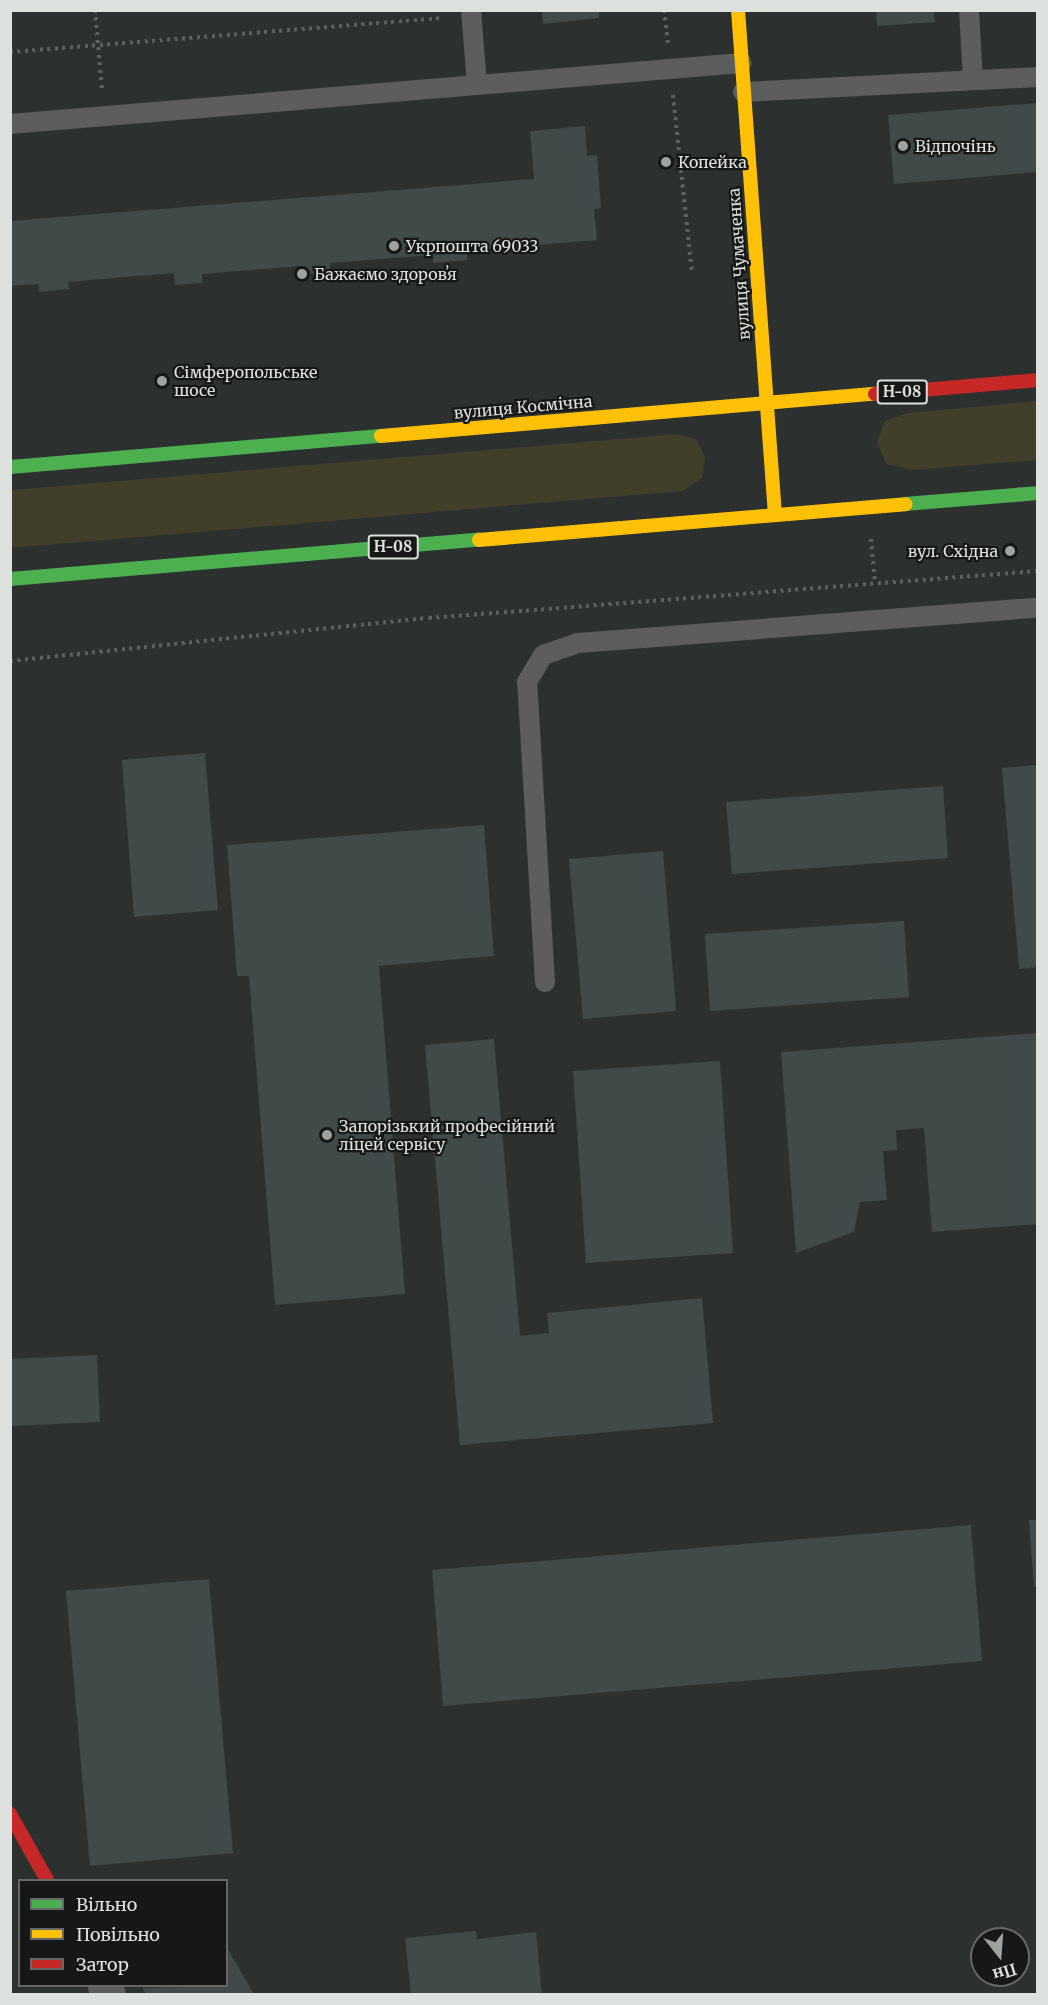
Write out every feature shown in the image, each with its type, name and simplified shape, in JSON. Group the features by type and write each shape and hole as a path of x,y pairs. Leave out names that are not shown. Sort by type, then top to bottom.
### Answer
{"main road":[{"name":"вулиця Чумаченка","path":"738,10 775,515"},
{"name":"вулиця Космічна","path":"10,467 1038,380"},
{"name":"Н-08","path":"10,579 1038,493"},
{"path":"10,1814 46,1879"}],"lane":[{"path":"969,10 973,80"},
{"path":"471,13 477,84"},
{"path":"10,124 741,63"},
{"path":"743,92 1038,77"},
{"path":"545,982 527,682 543,655 578,643 1038,608"}],"path":[{"path":"94,10 104,116"},
{"path":"664,10 692,274"},
{"path":"10,52 471,13"},
{"path":"870,533 875,583"},
{"path":"10,661 429,618 1038,571"}],"green space":[{"path":"1037,401 1037,460 913,470 886,464 877,442 885,421 908,413"},
{"path":"677,434 696,439 705,457 702,478 683,491 11,548 11,490"}],"building":[{"path":"542,10 599,10 599,18 543,24"},
{"path":"876,10 934,10 935,22 877,26"},
{"path":"1038,103 1038,172 894,184 888,115"},
{"path":"585,126 587,156 597,155 601,208 594,209 597,240 467,251 467,260 433,263 433,255 330,263 330,272 302,274 301,266 202,274 202,283 175,285 174,273 68,282 69,289 39,292 39,284 10,286 10,221 534,179 530,131"},
{"path":"205,753 218,910 134,917 122,760"},
{"path":"1038,765 1038,967 1019,969 1002,768"},
{"path":"943,786 948,858 732,874 726,802"},
{"name":"Запорізький професійний ліцей сервісу","path":"484,825 494,956 379,966 405,1294 275,1305 249,976 237,976 227,845"},
{"path":"663,851 676,1011 583,1019 569,859"},
{"path":"904,921 909,997 710,1011 705,934"},
{"path":"1038,1033 1038,1224 932,1232 924,1128 896,1130 897,1150 883,1151 887,1200 860,1202 854,1232 796,1253 781,1052"},
{"path":"494,1039 520,1336 549,1333 547,1313 702,1298 713,1423 460,1445 425,1045"},
{"path":"720,1061 733,1253 586,1263 573,1071"},
{"path":"97,1355 100,1422 10,1426 10,1359"},
{"path":"1029,1520 1038,1520 1038,1586 1034,1587"},
{"path":"971,1525 982,1661 443,1706 432,1570"},
{"path":"209,1579 233,1853 90,1866 66,1591"},
{"path":"476,1931 477,1939 536,1932 542,1994 411,1994 405,1938"},
{"path":"228,1949 254,1994 146,1994 142,1988 228,1987"}],"traffic: fast":[{"path":"10,467 381,436"},
{"path":"905,504 1038,493"},
{"path":"10,579 479,540"}],"traffic: slow":[{"path":"738,10 775,515"},
{"path":"381,436 875,394"},
{"path":"479,540 905,504"}],"traffic: jam":[{"path":"875,394 1038,380"},
{"path":"10,1814 46,1879"}],"place":[{"name":"Відпочінь","path":"903,146"},
{"name":"Копейка","path":"666,162"},
{"name":"Укрпошта 69033","path":"394,246"},
{"name":"Бажаємо здоровʼя","path":"302,274"},
{"name":"Сімферопольське шосе","path":"162,381"},
{"name":"вул. Східна","path":"1010,551"},
{"name":"Запорізький професійний ліцей сервісу","path":"327,1135"}]}
